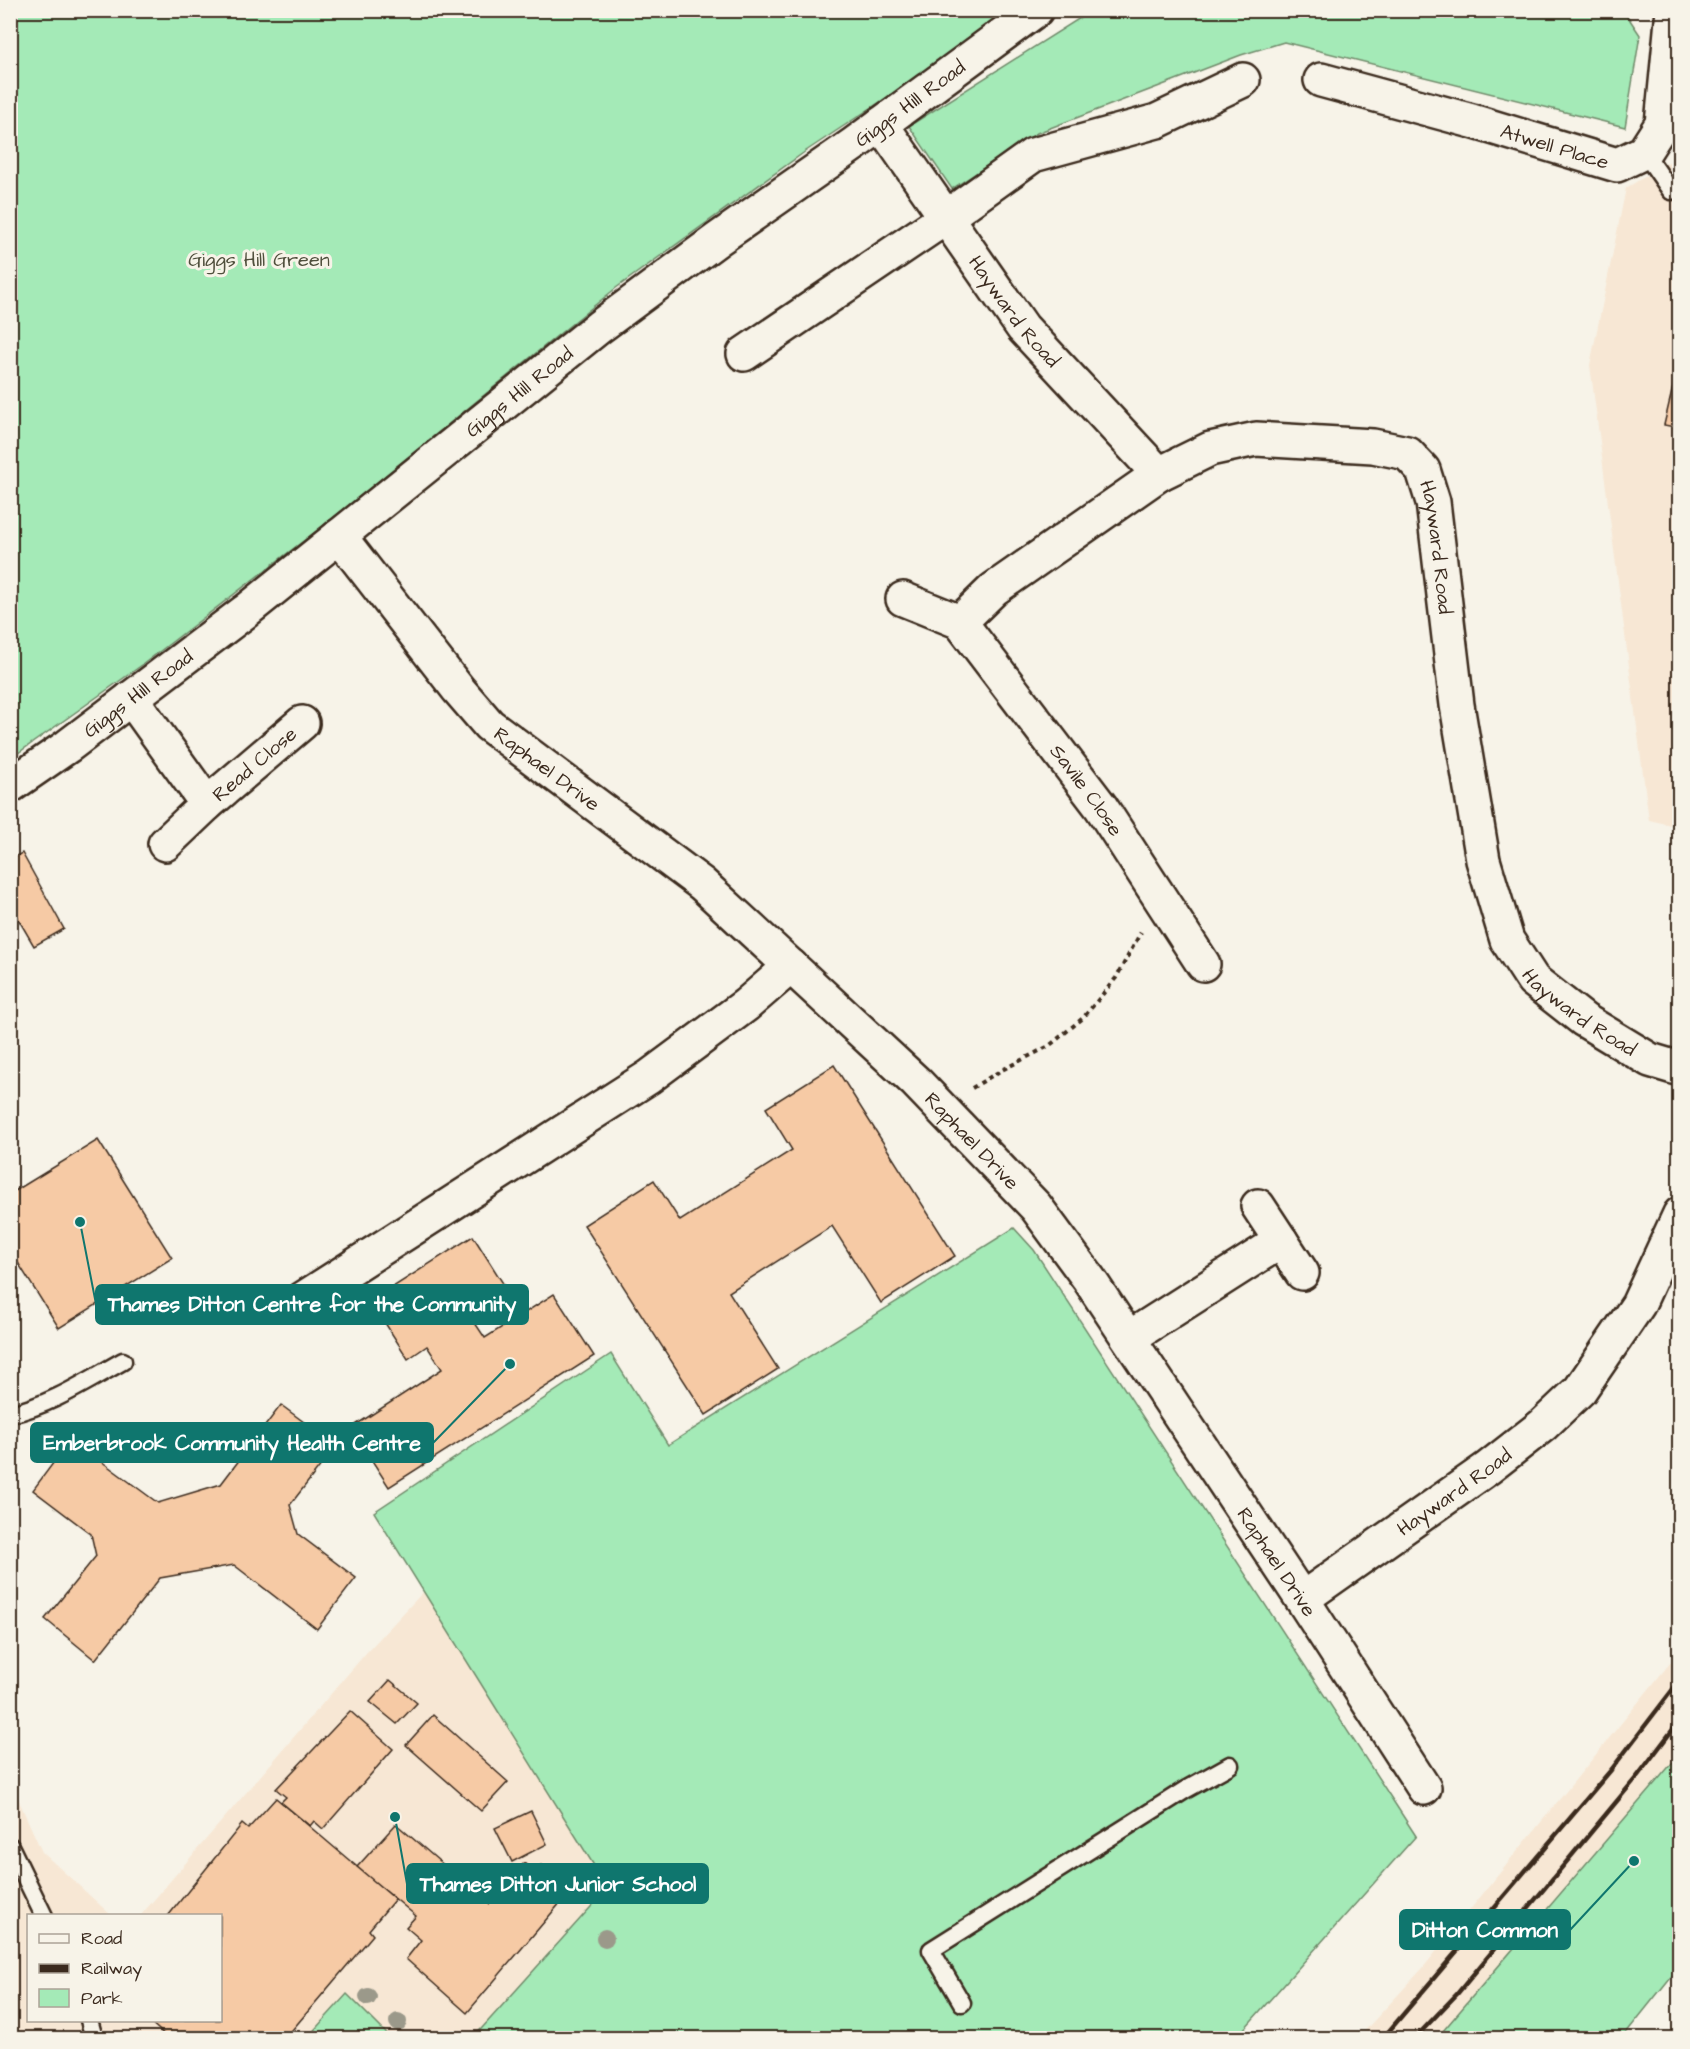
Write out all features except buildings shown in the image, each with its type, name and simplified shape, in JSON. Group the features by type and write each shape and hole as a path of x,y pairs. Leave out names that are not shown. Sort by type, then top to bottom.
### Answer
{"street":[{"name":"Giggs Hill Road","path":"10,786 68,746 246,611 599,327 1036,10"},
{"path":"1644,152 1662,124 1673,10"},
{"path":"744,354 945,218 1033,154 1157,121 1243,80"},
{"name":"Atwell Place","path":"1321,80 1472,121 1617,165 1644,152"},
{"name":"Hayward Road","path":"881,124 1023,328 1159,474 1210,449 1256,439 1373,446 1407,453 1423,470 1433,502 1457,705 1483,860 1507,940 1533,980 1584,1020 1650,1060 1680,1069"},
{"path":"903,599 960,622 994,589 1159,474"},
{"name":"Raphael Drive","path":"339,536 458,689 489,725 702,884 916,1082 1036,1207 1129,1338 1424,1788"},
{"name":"Savile Close","path":"960,622 1101,807 1203,964"},
{"name":"Read Close","path":"131,698 207,804"},
{"name":"Read Close","path":"165,844 207,804 302,723"},
{"path":"298,1302 649,1077 746,1005 790,966"},
{"path":"1258,1206 1302,1273"},
{"name":"Hayward Road","path":"1302,1599 1488,1468 1543,1425 1580,1389 1638,1305 1680,1214"},
{"path":"1129,1338 1281,1241"}],"lane":[{"path":"1644,152 1671,190"},
{"path":"10,1414 29,1410 65,1394 123,1362"},
{"path":"962,2002 931,1950 1157,1807 1230,1765"},
{"path":"10,1846 43,1914"},
{"path":"90,2022 94,2038"}],"path":[{"path":"949,1116 968,1090 1049,1046 1083,1018 1116,978 1159,896"}],"shaded area":[{"path":"1679,156 1679,827 1649,820 1590,365 1626,188"},
{"path":"424,1591 701,2038 11,2038 10,1781 42,1852 110,1914 27,1914 27,2022 222,2022 222,1914 142,1914 366,1653"},
{"path":"1679,1652 1679,1755 1437,2038 1358,2038 1422,1969"}],"green space":[{"path":"1610,10 1626,14 1640,35 1625,127 1284,42 1241,55 1037,133 952,189 909,126 1091,11"},
{"name":"Giggs Hill Green","path":"10,11 1017,11 806,151 616,288 328,522 142,665 11,758"},
{"path":"1014,1228 1034,1250 1416,1836 1236,2038 473,2038 608,1888 374,1512 611,1354 668,1445"},
{"path":"1679,1755 1679,1967 1622,2038 1437,2038"},
{"path":"347,1994 391,2038 307,2038"}],"railway":[{"path":"1383,2038 1611,1770 1680,1680"},
{"path":"1415,2038 1457,1994 1636,1778 1680,1720"}],"place":[{"name":"Thames Ditton Centre for the Community","path":"80,1222"},
{"name":"Emberbrook Community Health Centre","path":"510,1364"},
{"name":"Thames Ditton Junior School","path":"395,1817"},
{"name":"Ditton Common","path":"1634,1861"}]}
